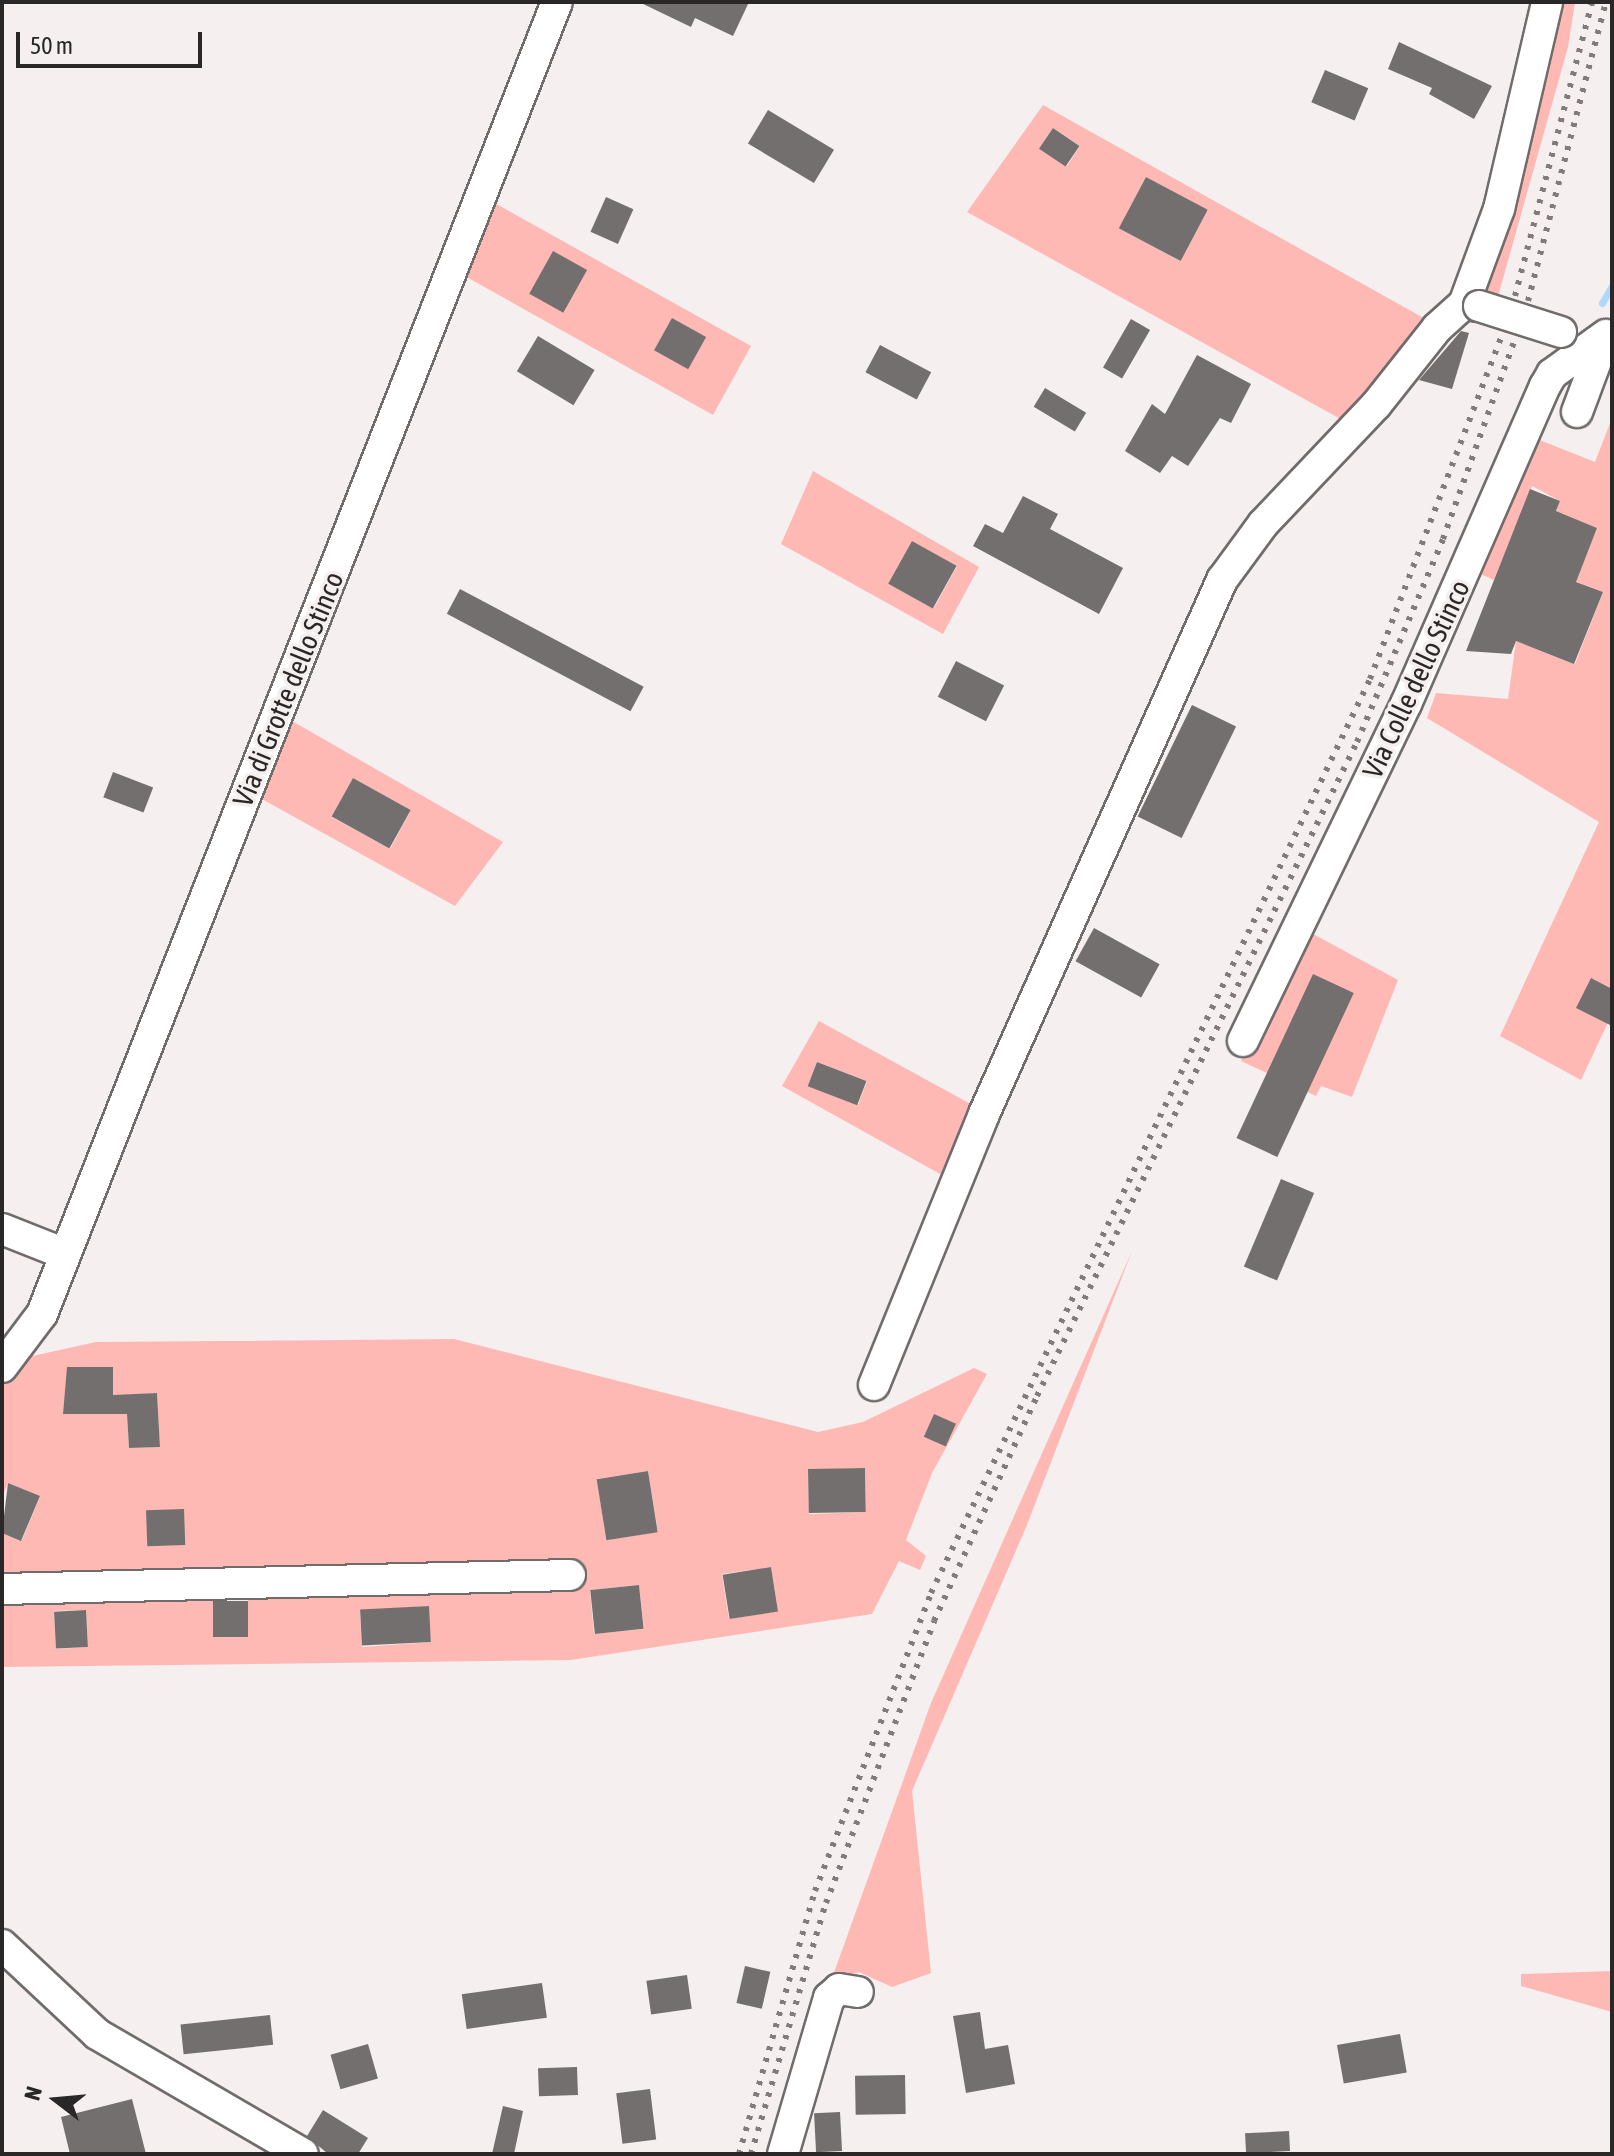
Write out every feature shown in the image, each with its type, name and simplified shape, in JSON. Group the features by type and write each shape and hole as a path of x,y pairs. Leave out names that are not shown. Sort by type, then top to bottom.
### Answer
{"street":[{"name":"Via di Grotte dello Stinco","path":"2,1367 42,1314 557,2"},
{"path":"874,1385 984,1114 1222,580 1263,524 1472,305 1499,209 1547,2"},
{"path":"1472,305 1561,332 1609,329 1577,412"},
{"name":"Via Colle dello Stinco","path":"1243,1041 1406,704 1545,386 1552,374 1609,329"},
{"path":"2,1229 65,1254"},
{"path":"2,1589 570,1575"},
{"path":"2,1945 97,2034 303,2154"},
{"path":"783,2154 829,1998 839,1989 858,1992"}],"shaded area":[{"path":"1554,2 1575,2 1568,47 1497,300 1480,300"},
{"path":"1043,105 1429,321 1346,422 967,212","holes":["1053,128 1080,146 1067,166 1040,149","1146,177 1208,210 1180,261 1119,228"]},
{"path":"491,201 751,346 713,415 463,275","holes":["553,252 586,270 564,312 531,294"]},
{"path":"1612,418 1612,1014 1581,1080 1500,1036 1599,822 1427,718 1436,693 1508,699 1516,641 1575,664 1603,592 1561,576 1582,564 1597,528 1556,511 1560,501 1532,486 1494,580 1478,573 1532,437 1595,462"},
{"path":"813,471 979,567 943,634 781,544","holes":["912,541 957,566 934,608 889,584"]},
{"path":"292,721 503,842 455,906 260,798","holes":["353,778 411,810 390,849 332,817"]},
{"path":"1304,929 1398,980 1352,1097 1321,1086 1316,1096 1241,1061"},
{"path":"819,1021 978,1108 949,1179 782,1086","holes":["817,1062 867,1081 858,1105 808,1086"]},
{"path":"1132,1251 1027,1525 912,1791 931,1973 892,1987 859,1972 831,1981 931,1703"},
{"path":"454,1339 818,1432 863,1422 974,1368 987,1374 932,1473 906,1540 926,1556 920,1570 899,1561 872,1614 571,1660 2,1667 2,1533 22,1540 40,1497 8,1483 2,1497 2,1382 28,1357 96,1342","holes":["67,1367 113,1367 113,1414 67,1414","157,1393 160,1447 129,1448 126,1395","865,1468 866,1512 809,1514 808,1470","648,1471 658,1532 606,1540 597,1479","147,1510 184,1545 147,1545","771,1567 778,1611 729,1619 722,1574","639,1585 644,1629 594,1634 590,1590","214,1599 248,1599 248,1636 214,1637","428,1606 431,1642 362,1647 360,1611","86,1610 88,1647 56,1649 54,1611"]},
{"path":"1612,1971 1612,2012 1521,1986 1521,1974"}],"building":[{"path":"639,2 749,2 733,36 695,18 691,27"},
{"path":"1399,42 1492,86 1474,119 1429,94 1432,88 1388,69"},
{"path":"1325,70 1368,88 1355,121 1311,102"},
{"path":"768,110 834,150 814,183 748,143"},
{"path":"1053,128 1080,146 1066,167 1039,149"},
{"path":"1146,177 1208,210 1181,261 1119,228"},
{"path":"606,197 633,209 618,244 591,232"},
{"path":"553,251 587,270 563,313 529,294"},
{"path":"672,318 706,337 688,369 654,350"},
{"path":"1131,319 1150,330 1122,378 1103,367"},
{"path":"1461,331 1469,333 1452,389 1419,380"},
{"path":"538,336 595,370 573,405 517,371"},
{"path":"880,345 931,372 917,400 865,372"},
{"path":"1197,355 1251,384 1231,423 1220,418 1188,466 1172,456 1160,473 1125,451 1152,404 1165,414"},
{"path":"1045,388 1086,413 1075,432 1034,407"},
{"path":"1530,489 1560,501 1556,511 1597,528 1576,582 1603,592 1574,664 1516,641 1511,654 1466,651"},
{"path":"1023,496 1058,514 1050,529 1123,568 1099,614 973,546 985,524 1003,533"},
{"path":"912,541 957,566 933,609 888,584"},
{"path":"460,589 644,687 631,711 447,614"},
{"path":"956,661 1004,686 986,721 938,697"},
{"path":"1192,705 1236,726 1182,838 1138,816"},
{"path":"113,772 153,787 143,813 103,797"},
{"path":"353,778 411,810 389,848 332,816"},
{"path":"1094,928 1160,964 1141,998 1076,961"},
{"path":"1313,974 1354,993 1277,1157 1237,1138"},
{"path":"1591,978 1612,989 1612,1026 1576,1008"},
{"path":"817,1062 866,1081 857,1105 808,1086"},
{"path":"1281,1179 1314,1193 1277,1281 1244,1266"},
{"path":"67,1367 113,1367 113,1395 157,1393 160,1447 129,1448 127,1414 63,1414"},
{"path":"934,1414 956,1424 946,1447 924,1437"},
{"path":"865,1468 866,1512 809,1513 808,1469"},
{"path":"648,1471 658,1532 606,1540 597,1479"},
{"path":"8,1483 40,1496 21,1541 2,1533"},
{"path":"184,1509 185,1545 147,1546 146,1510"},
{"path":"771,1567 778,1611 730,1619 723,1575"},
{"path":"639,1585 644,1629 595,1634 590,1590"},
{"path":"213,1601 248,1601 248,1637 213,1637"},
{"path":"429,1606 431,1642 362,1646 360,1610"},
{"path":"86,1610 88,1647 56,1649 54,1612"},
{"path":"745,1966 770,1972 762,2009 736,2003"},
{"path":"687,1975 692,2009 651,2014 646,1981"},
{"path":"542,1983 547,2018 467,2029 462,1994"},
{"path":"980,2012 985,2049 1008,2045 1015,2084 966,2093 953,2016"},
{"path":"270,2015 273,2045 184,2054 180,2024"},
{"path":"1400,2034 1407,2072 1344,2084 1337,2045"},
{"path":"368,2044 378,2079 340,2089 331,2055"},
{"path":"577,2067 578,2095 539,2096 538,2068"},
{"path":"905,2075 906,2114 856,2115 855,2076"},
{"path":"650,2089 656,2140 622,2144 616,2093"},
{"path":"132,2099 146,2154 70,2154 61,2117"},
{"path":"503,2106 523,2111 514,2154 492,2154"},
{"path":"323,2110 368,2138 358,2154 328,2154 307,2136"},
{"path":"840,2112 842,2151 816,2152 814,2113"},
{"path":"1289,2131 1290,2151 1246,2153 1245,2133"}],"waterway":[{"path":"1602,303 1612,286"}],"railway":[{"path":"1515,296 1592,2"},
{"path":"1528,301 1606,2"},
{"path":"739,2154 815,1891 931,1593 1370,679 1505,327"},
{"path":"751,2154 826,1903 934,1621 1037,1396 1357,742 1443,539 1518,331"}]}
